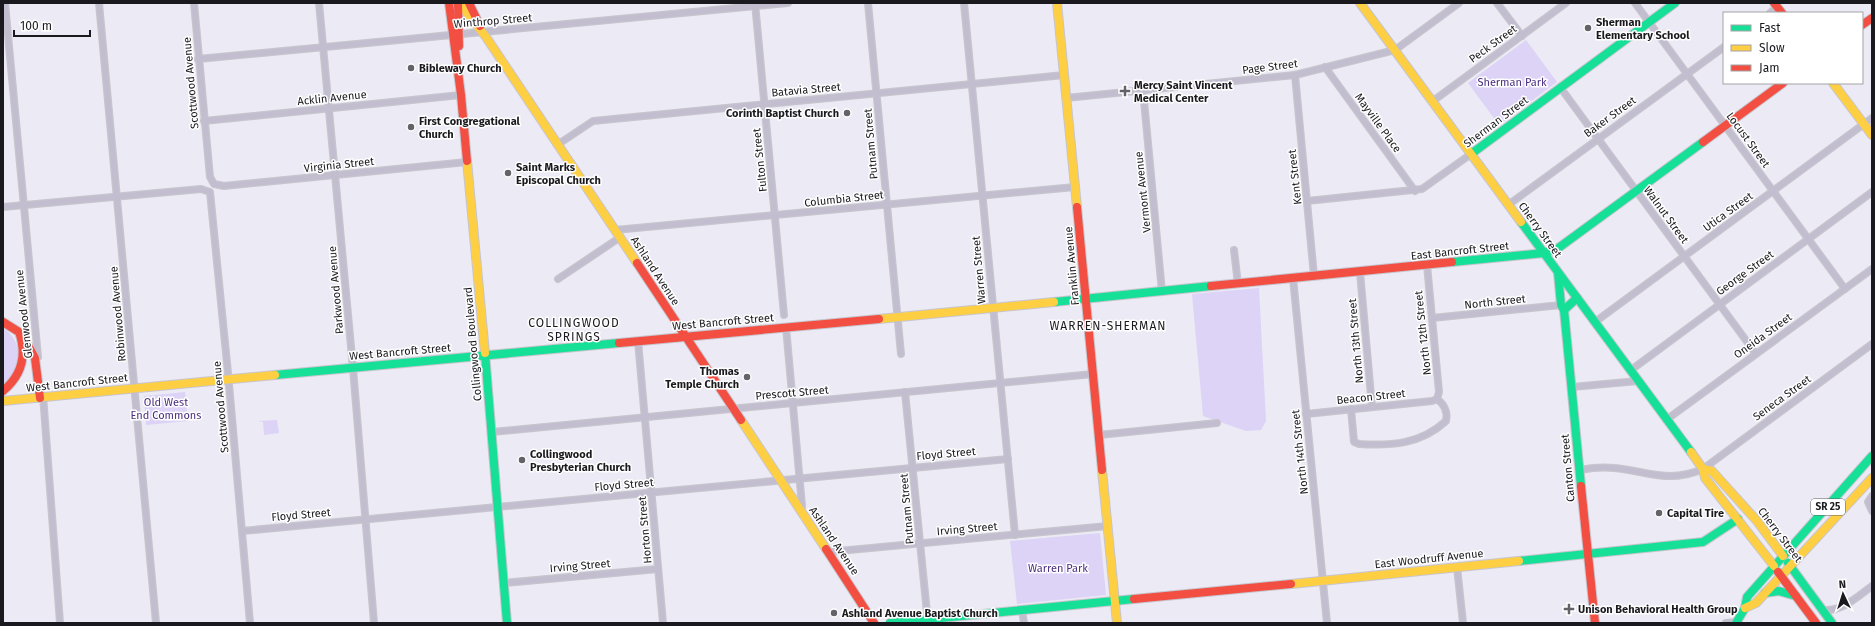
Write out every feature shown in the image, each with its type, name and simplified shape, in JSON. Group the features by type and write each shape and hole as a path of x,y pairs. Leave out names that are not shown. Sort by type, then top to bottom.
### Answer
{"main road":[{"name":"Collingwood Boulevard","path":"449,3 456,34"},
{"name":"Collingwood Boulevard","path":"458,3 456,34 458,63 492,432 507,623"},
{"name":"Ashland Avenue","path":"458,3 482,32 734,409 779,480 874,623"},
{"name":"Ashland Avenue","path":"469,3 482,32"},
{"name":"Franklin Avenue","path":"1057,3 1117,623"},
{"name":"Cherry Street","path":"1360,3 1703,469 1705,478 1738,518 1816,623"},
{"name":"Sherman Street","path":"1471,154 1675,3"},
{"path":"1863,24 1872,18"},
{"name":"East Bancroft Street","path":"1086,299 1544,253 1557,249 1782,84"},
{"path":"1834,84 1872,135"},
{"name":"Canton Street","path":"1558,272 1572,387 1595,623"},
{"path":"1563,308 1577,298"},
{"name":"West Bancroft Street","path":"5,401 1086,299"},
{"path":"3,322 18,332 29,345 37,362 42,398"},
{"path":"3,391 16,378 22,365 23,349 18,332"},
{"name":"SR 25","path":"1737,622 1745,608 1747,598 1872,456"},
{"name":"Cherry Street","path":"1703,469 1712,471 1757,521 1832,623"},
{"name":"SR 25","path":"1790,566 1872,478"},
{"name":"East Woodruff Avenue","path":"890,623 928,621 1022,610 1703,542 1738,518"},
{"path":"1745,608 1756,603 1790,566"},
{"path":"1765,593 1779,591 1796,596"}],"street":[{"name":"Glenwood Avenue","path":"5,3 37,353 42,375 42,398 60,623"},
{"name":"Robinwood Avenue","path":"100,3 156,623"},
{"name":"Scottwood Avenue","path":"194,3 210,178 214,184"},
{"name":"Parkwood Avenue","path":"319,3 353,368 374,623"},
{"name":"Winthrop Street","path":"198,59 788,3"},
{"name":"Putnam Street","path":"868,3 901,354"},
{"name":"Warren Street","path":"964,3 1015,535"},
{"name":"Page Street","path":"1066,98 1295,75 1325,68 1395,50 1459,3"},
{"path":"1497,3 1522,36"},
{"name":"Peck Street","path":"1433,101 1566,3"},
{"name":"Locust Street","path":"1635,3 1845,289"},
{"name":"Fulton Street","path":"756,5 784,316"},
{"name":"Baker Street","path":"1508,204 1723,47"},
{"name":"Mayville Place","path":"1325,68 1415,191"},
{"name":"Batavia Street","path":"557,144 593,121 1064,75"},
{"name":"Kent Street","path":"1295,75 1314,276"},
{"name":"Walnut Street","path":"1560,87 1756,354"},
{"name":"Vermont Avenue","path":"1143,90 1162,292"},
{"name":"Acklin Avenue","path":"204,121 461,95"},
{"name":"Utica Street","path":"1595,322 1872,118"},
{"name":"Sherman Street","path":"1307,201 1415,191 1422,189 1471,154"},
{"name":"Virginia Street","path":"214,184 224,186 467,162"},
{"name":"Columbia Street","path":"614,230 1075,187"},
{"name":"Scottwood Avenue","path":"117,196 201,189 209,191 212,200 250,623"},
{"name":"George Street","path":"1631,370 1872,192"},
{"path":"3,207 117,196"},
{"path":"558,278 620,238"},
{"path":"1234,250 1238,284"},
{"name":"North 12th Street","path":"1427,265 1439,392 1437,399"},
{"name":"Oneida Street","path":"1666,420 1872,269"},
{"name":"North 13th Street","path":"1360,272 1372,407"},
{"name":"North 14th Street","path":"1293,278 1327,623"},
{"name":"North Street","path":"1432,318 1563,308"},
{"path":"786,327 801,512"},
{"name":"Horton Street","path":"638,341 663,623"},
{"name":"Seneca Street","path":"1703,469 1872,344"},
{"name":"Prescott Street","path":"492,432 1093,374"},
{"path":"1572,387 1638,381"},
{"name":"Putnam Street","path":"905,392 928,621"},
{"path":"1351,409 1354,442 1358,444 1416,440 1426,436 1446,421 1447,414 1442,402 1437,399"},
{"name":"Beacon Street","path":"1306,414 1432,401 1437,399"},
{"path":"1099,435 1217,423"},
{"name":"Floyd Street","path":"242,531 1008,459"},
{"path":"1580,470 1613,468 1647,475 1666,476 1695,472 1703,469"},
{"path":"1872,496 1868,502 1872,511"},
{"name":"Irving Street","path":"828,552 1108,526"},
{"path":"1457,567 1463,623"},
{"name":"Irving Street","path":"504,583 658,569"},
{"path":"1822,610 1833,610 1844,606 1872,586"},
{"path":"1022,610 1024,623"},
{"path":"1726,623 1737,622"}],"green space":[{"name":"Sherman Park","path":"1526,40 1557,82 1499,125 1468,83"},
{"path":"1259,288 1266,421 1261,430 1246,431 1203,416 1192,294"},
{"path":"3,328 11,335 17,345 19,350 19,362 17,370 3,387"},
{"name":"Old West End Commons","path":"185,392 188,421 146,425 144,396"},
{"path":"277,420 279,433 264,435 263,422 258,421"},
{"name":"Warren Park","path":"1100,533 1106,595 1017,604 1010,541"}],"traffic: fast":[{"path":"1471,154 1675,3"},
{"path":"1452,262 1544,253 1557,249 1703,142"},
{"path":"1521,222 1691,452"},
{"path":"1558,273 1561,305 1564,310 1581,486"},
{"path":"1054,302 1211,286"},
{"path":"1564,310 1577,298"},
{"path":"275,375 619,343"},
{"path":"485,353 507,623"},
{"path":"1736,623 1745,608 1747,597 1872,456"},
{"path":"1519,561 1703,542 1738,519"},
{"path":"1788,563 1832,623"},
{"path":"1765,593 1779,591 1796,596"},
{"path":"890,623 1134,599"}],"traffic: slow":[{"path":"459,3 486,37 637,263"},
{"path":"1057,3 1077,207"},
{"path":"1360,3 1521,222"},
{"path":"1834,84 1872,135"},
{"path":"467,161 485,353"},
{"path":"879,319 1054,302"},
{"path":"3,401 275,375"},
{"path":"741,420 826,549"},
{"path":"1691,452 1703,469 1705,478 1774,566"},
{"path":"1703,469 1712,471 1757,521 1783,556"},
{"path":"1102,470 1117,623"},
{"path":"1745,608 1756,603 1872,478"},
{"path":"1291,584 1519,561"}],"traffic: jam":[{"path":"449,3 461,95 467,161"},
{"path":"458,3 459,46"},
{"path":"469,3 480,26"},
{"path":"1774,3 1781,12"},
{"path":"1863,24 1872,18"},
{"path":"1703,142 1782,84"},
{"path":"1077,207 1102,470"},
{"path":"1211,286 1452,262"},
{"path":"637,263 741,420"},
{"path":"619,343 879,319"},
{"path":"3,322 19,332 23,349 19,371 15,378 3,391"},
{"path":"23,336 35,358 40,398"},
{"path":"1581,486 1595,623"},
{"path":"826,549 874,623"},
{"path":"1778,572 1816,623"},
{"path":"1134,599 1291,584"}],"place":[{"name":"Sherman Elementary School","path":"1588,28"},
{"name":"Bibleway Church","path":"411,68"},
{"name":"Mercy Saint Vincent Medical Center","path":"1125,91"},
{"name":"Corinth Baptist Church","path":"847,113"},
{"name":"First Congregational Church","path":"411,127"},
{"name":"Saint Marks Episcopal Church","path":"508,173"},
{"name":"Thomas Temple Church","path":"747,377"},
{"name":"Collingwood Presbyterian Church","path":"522,460"},
{"name":"Capital Tire","path":"1659,513"},
{"name":"Unison Behavioral Health Group","path":"1569,609"},
{"name":"Ashland Avenue Baptist Church","path":"834,613"}],"district":[{"name":"WARREN-SHERMAN","path":"1108,326"},
{"name":"COLLINGWOOD SPRINGS","path":"574,330"}]}
